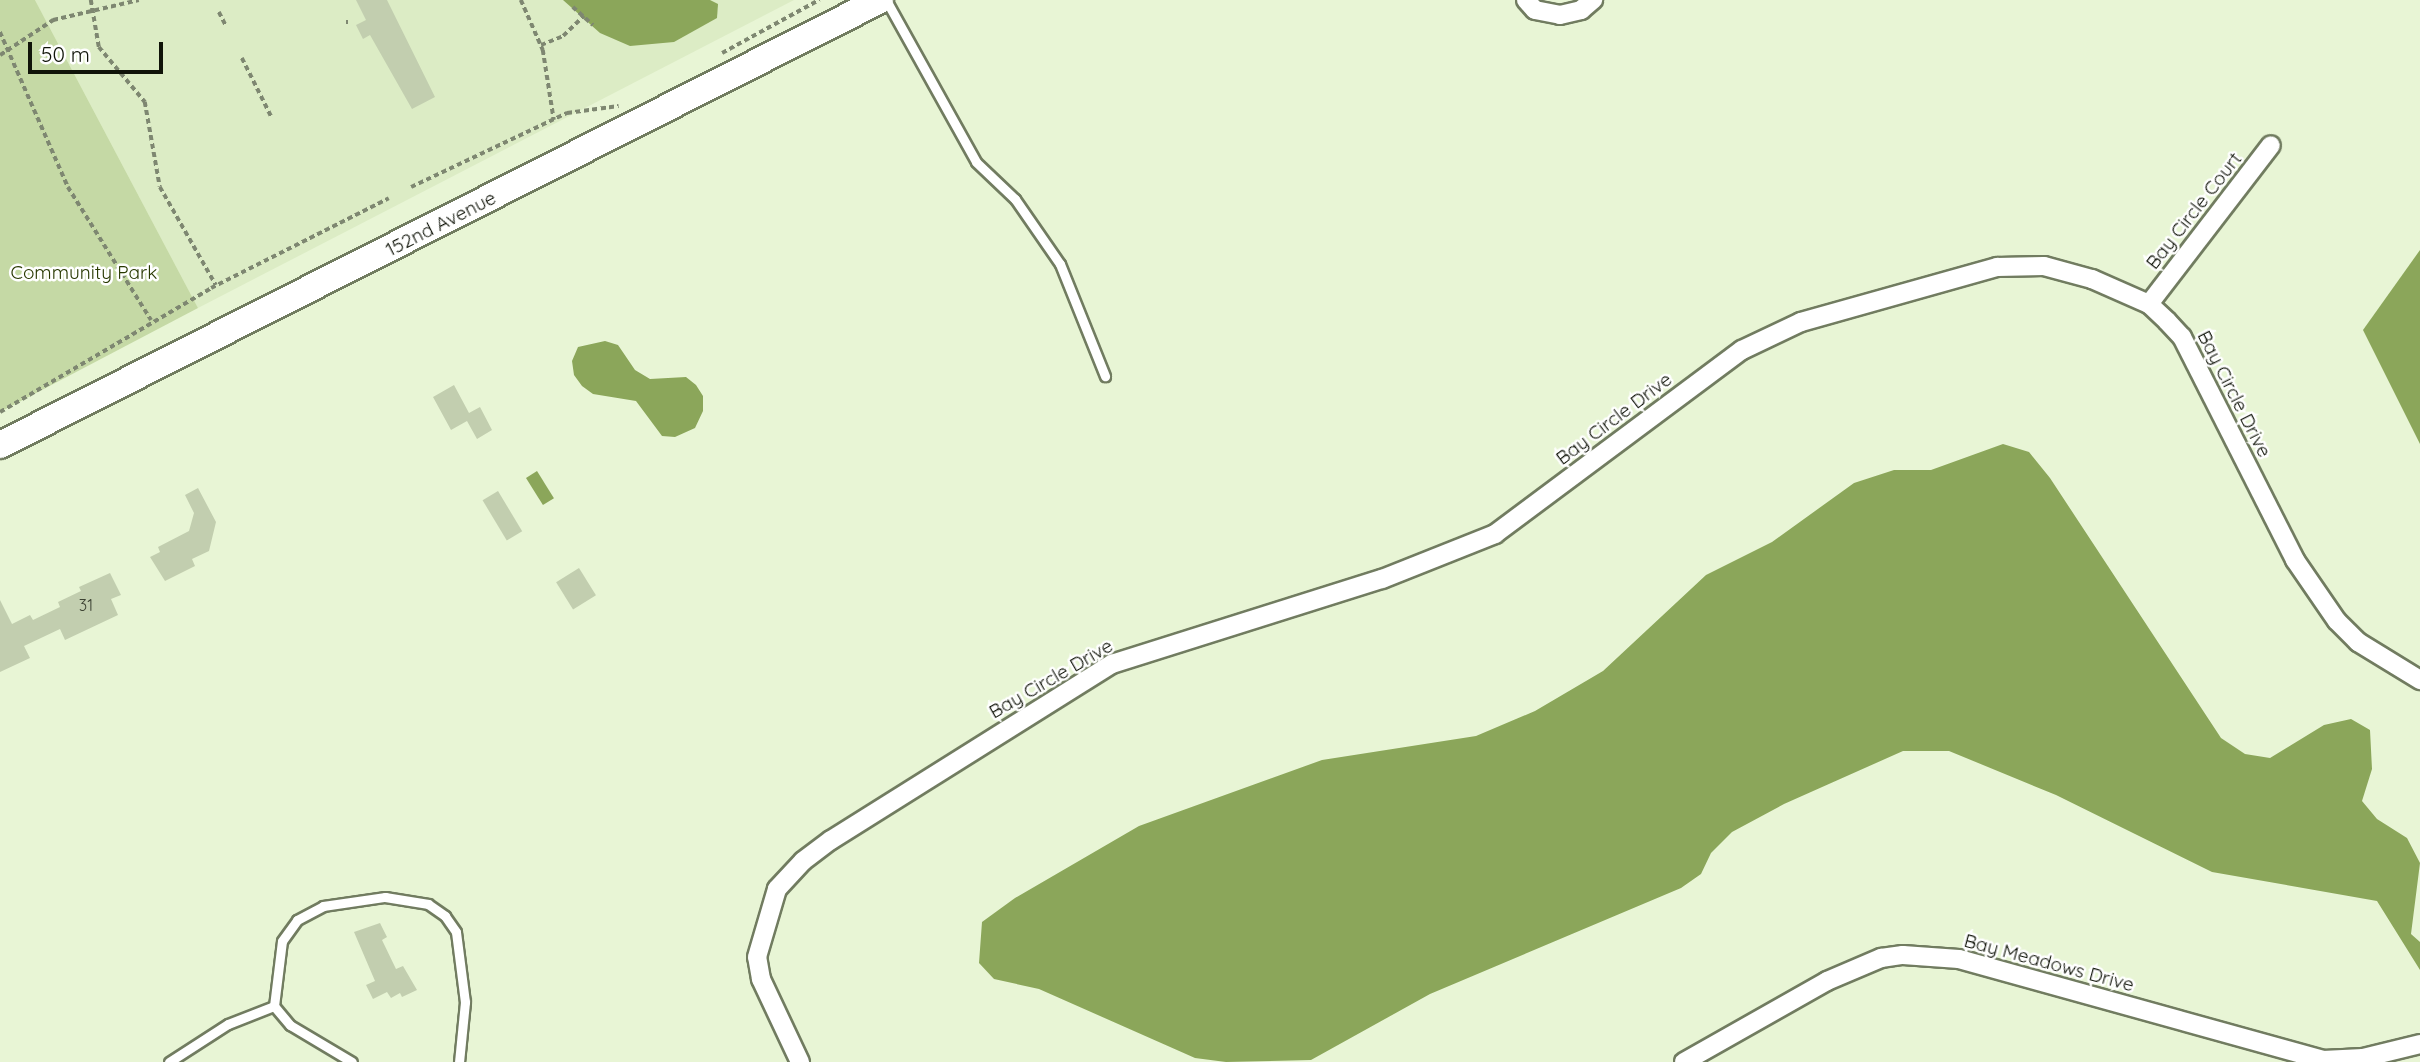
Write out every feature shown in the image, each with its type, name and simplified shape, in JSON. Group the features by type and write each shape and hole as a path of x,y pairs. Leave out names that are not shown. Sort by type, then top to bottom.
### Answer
{"street":[{"name":"152nd Avenue","path":"0,445 883,0"},
{"path":"1526,0 1535,10 1560,15 1581,10 1593,0"},
{"name":"Bay Circle Court","path":"2149,304 2272,145"},
{"name":"Bay Circle Drive","path":"800,1062 761,979 757,957 769,906 777,889 803,861 1059,694 1112,664 1382,579 1494,534 1742,350 1801,322 1997,267 2044,266 2092,279 2149,304 2182,337 2295,560 2337,621 2358,642 2420,680"},
{"name":"Bay Meadows Drive","path":"1684,1062 1827,981 1881,958 1903,955 1959,959 2260,1054 2323,1060 2363,1058 2420,1044"}],"lane":[{"path":"883,0 976,162 1015,199 1060,264 1105,376"},
{"path":"352,1062 290,1026 274,1006 282,941 297,920 323,906 353,900 405,898 428,904 445,916 456,932 463,966 465,1025 459,1062"},
{"path":"169,1062 228,1024 274,1006"}],"path":[{"path":"91,0 99,47 145,102 160,187 216,285"},
{"path":"0,55 53,20 139,0"},
{"path":"521,0 541,45 554,120"},
{"path":"712,59 819,0"},
{"path":"573,7 593,25"},
{"path":"219,12 226,26"},
{"path":"541,45 574,28 584,16"},
{"path":"0,32 68,187 151,321"},
{"path":"244,60 271,116"},
{"path":"411,187 567,113 629,104"},
{"path":"0,412 216,285 389,198"}],"shaded area":[{"path":"35,0 794,0 198,308"},
{"path":"563,0 710,0 718,4 717,18 674,42 630,46 600,33"},
{"path":"2420,250 2420,444 2363,330"},
{"path":"605,341 618,345 635,370 650,379 686,377 696,385 703,396 703,411 695,428 675,437 662,436 636,401 593,394 582,386 574,375 572,361 578,347"},
{"path":"2003,444 2029,452 2050,478 2221,738 2245,754 2270,758 2324,725 2351,719 2370,730 2372,769 2362,801 2377,819 2407,838 2420,863 2411,934 2420,942 2420,970 2377,901 2212,872 2056,795 1949,751 1903,751 1784,804 1732,832 1711,853 1701,874 1681,888 1430,994 1311,1060 1226,1062 1195,1058 1039,989 994,979 979,963 982,922 1015,898 1139,826 1322,760 1476,736 1535,711 1603,671 1706,575 1772,542 1854,483 1894,470 1931,470"},
{"path":"537,471 554,498 543,505 526,478"}],"green space":[{"name":"Community Park","path":"0,0 35,0 198,308 0,412"}],"building":[{"path":"356,0 387,0 435,97 412,109 370,35 363,39 356,25 366,20"},
{"path":"454,385 469,413 480,407 492,430 477,439 467,421 451,430 433,397"},
{"path":"198,488 216,522 209,551 192,559 195,566 165,581 150,557 160,552 158,547 189,531 194,513 185,495"},
{"path":"498,491 522,531 507,541 483,500"},
{"path":"579,568 596,595 573,609 556,582"},
{"path":"110,573 121,595 111,599 118,615 65,640 60,629 24,646 30,658 0,672 0,600 12,624 30,615 33,620 60,607 58,602 81,591 79,587"},
{"path":"380,923 387,937 382,940 396,969 403,966 417,990 402,997 400,993 391,998 387,992 373,999 366,985 375,981 354,932"}]}
